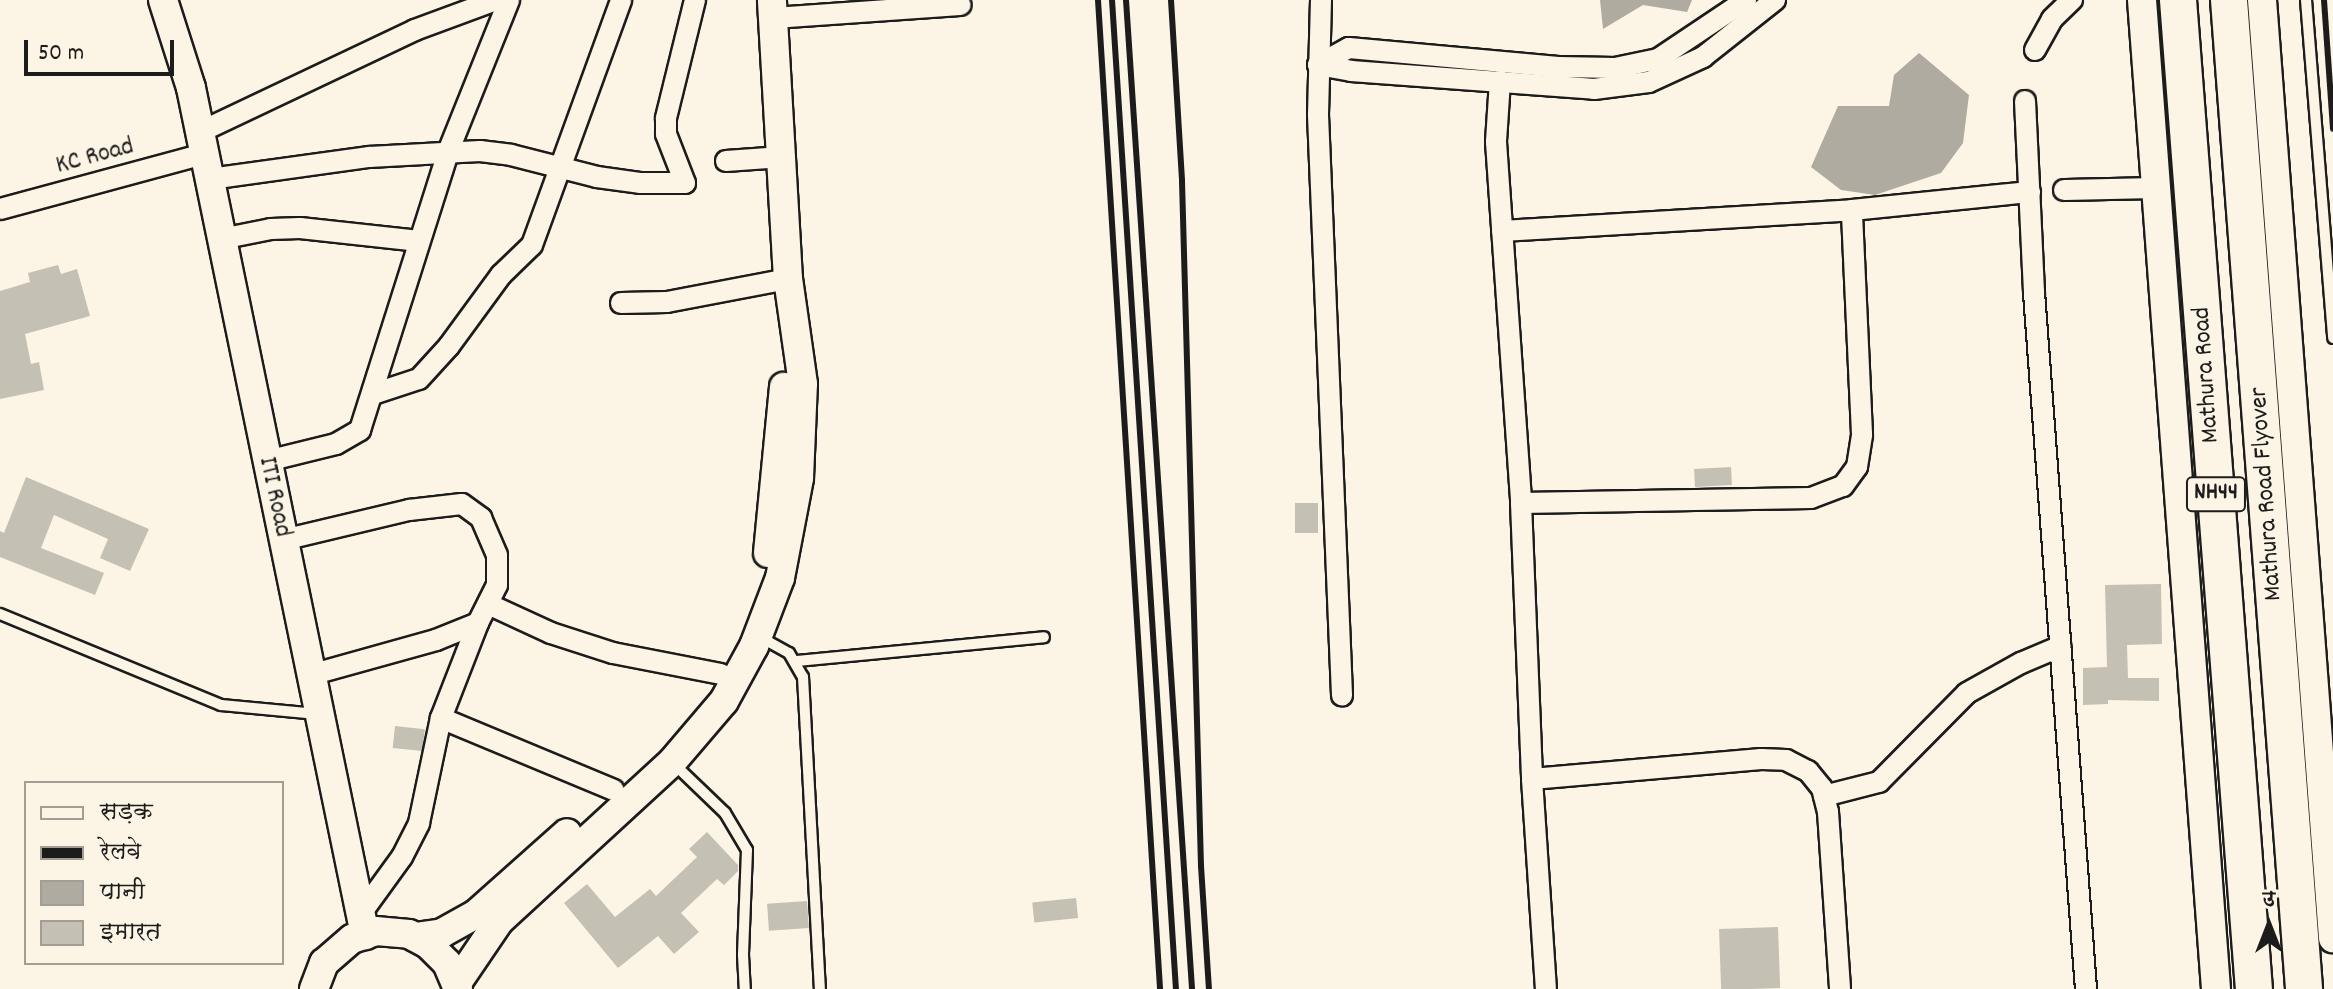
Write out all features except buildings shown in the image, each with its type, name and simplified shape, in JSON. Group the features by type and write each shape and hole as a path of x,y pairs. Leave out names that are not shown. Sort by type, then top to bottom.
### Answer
{"highway":[{"name":"Mathura Road","path":"2178,0 2254,989"},
{"name":"Mathura Road Flyover","path":"2229,0 2304,989"}],"street":[{"name":"ITI Road","path":"145,0 182,60"},
{"name":"ITI Road","path":"163,0 182,60 205,155 364,923"},
{"path":"205,155 415,30 496,0"},
{"path":"267,461 336,444 360,430 448,152 509,0"},
{"path":"373,394 419,379 449,346 501,275 532,245 621,0"},
{"path":"205,155 369,157 448,152 511,155 640,183 685,183 666,134 666,118 695,0"},
{"path":"1321,0 1318,65 1342,696"},
{"path":"1318,65 1349,48 1558,67 1615,68 1658,59 1746,0"},
{"path":"1318,65 1351,71 1594,89 1649,82 1703,57 1775,0"},
{"path":"2035,50 2052,19 2072,0"},
{"path":"2142,0 2216,989"},
{"path":"2262,0 2333,938"},
{"path":"458,986 499,921 672,762 724,701 758,636 780,578 799,478 803,384 788,279 772,9 961,5"},
{"path":"1500,81 1496,142 1521,503 1532,779 1546,989"},
{"path":"2025,101 2034,293 2086,989"},
{"name":"KC Road","path":"0,209 205,155"},
{"path":"726,161 782,157"},
{"path":"2064,190 2156,188"},
{"path":"1502,231 1852,210 2030,192"},
{"path":"1521,503 1811,498 1843,486 1857,467 1862,434 1852,210"},
{"path":"221,239 271,229 300,228 419,241"},
{"path":"621,303 667,302 788,279"},
{"path":"364,923 376,931 415,937 442,933 475,915 682,727 721,674 745,625 766,569 792,315"},
{"path":"283,540 409,510 462,504 481,518 497,555 497,585 478,623 441,718 419,823 364,923 352,939 324,963 311,986"},
{"path":"488,604 551,633 613,653 721,674"},
{"path":"311,675 436,640 478,623"},
{"path":"1824,796 1879,782 1967,693 2061,646"},
{"path":"441,718 614,790"},
{"path":"1532,779 1786,760 1808,771 1824,796 1828,812 1840,989"},
{"path":"415,937 447,963 458,986"}],"lane":[{"path":"2306,0 2333,338"},
{"path":"0,614 221,705 320,715"},
{"path":"758,636 780,645 797,661 803,677 820,989"},
{"path":"797,661 1044,637"},
{"path":"672,762 725,813 747,850 743,955 745,989"}],"water":[{"path":"1600,0 1692,0 1687,12 1643,5 1603,29"},
{"path":"1919,53 1969,95 1963,143 1941,173 1875,195 1841,190 1811,167 1838,106 1889,106 1894,75"}],"railway":[{"path":"1098,0 1160,989"},
{"path":"1112,0 1176,989"},
{"path":"1126,0 1192,989"},
{"path":"1171,0 1182,181 1201,866 1209,989"},
{"path":"2324,0 2333,129"}]}
